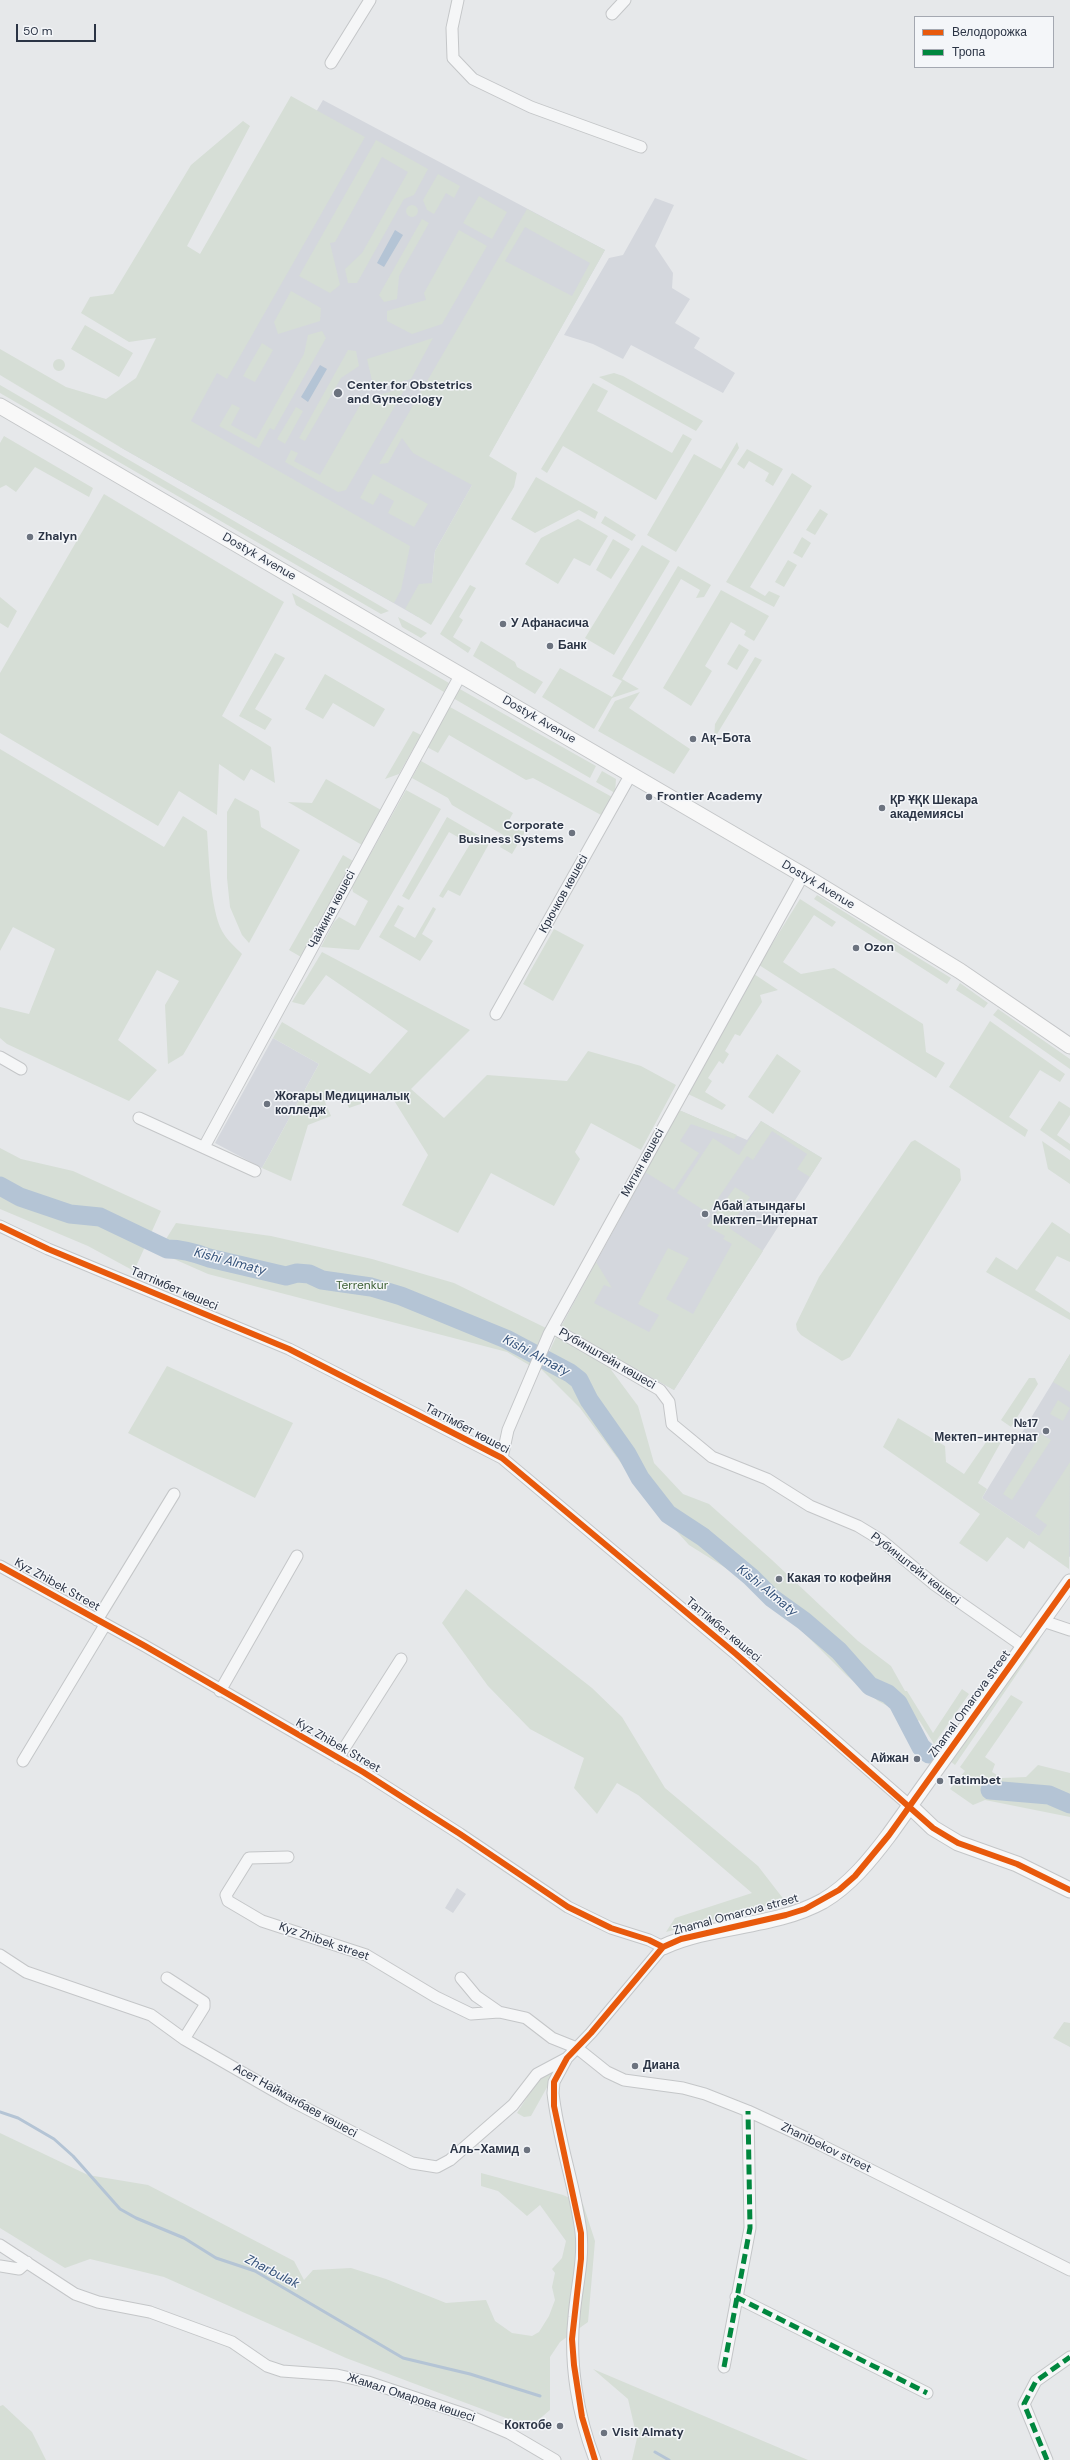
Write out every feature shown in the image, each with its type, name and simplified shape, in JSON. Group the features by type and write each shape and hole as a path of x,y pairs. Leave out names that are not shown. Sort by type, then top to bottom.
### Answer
{"main road":[{"name":"Dostyk Avenue","path":"0,406 461,674 802,876 960,971 1070,1046"},
{"name":"Zhamal Omarova street","path":"663,1947 681,1938 786,1915 822,1901 855,1876 874,1855 910,1806 1070,1582"},
{"path":"910,1806 933,1828 958,1843 1017,1864 1070,1890"}],"street":[{"path":"331,63 370,0"},
{"path":"458,0 452,28 453,58 473,79 530,107 641,147"},
{"path":"612,14 625,0"},
{"name":"Чайкина көшесі","path":"204,1147 461,674"},
{"name":"Крючков көшесі","path":"496,1014 631,774"},
{"name":"Митин көшесі","path":"502,1458 508,1430 538,1362 543,1346 802,876"},
{"path":"0,1057 20,1069"},
{"path":"139,1118 254,1171"},
{"name":"Таттімбет көшесі","path":"0,1226 48,1249 289,1349 502,1458 736,1654 910,1806"},
{"name":"Рубинштейн көшесі","path":"553,1328 660,1390 669,1402 672,1424 712,1457 767,1479 810,1506 858,1526 881,1540 936,1585 1024,1647"},
{"path":"23,1761 174,1494"},
{"path":"220,1691 297,1556"},
{"name":"Kyz Zhibek Street","path":"0,1566 338,1758 460,1834 568,1907 611,1928 648,1940 663,1947"},
{"path":"1043,1621 1070,1630"},
{"path":"338,1758 401,1659"},
{"name":"Kyz Zhibek street","path":"288,1857 249,1858 226,1895 228,1901 262,1921 366,1955 436,1997 471,2014 499,2012 526,2018 552,2038 577,2048"},
{"name":"Zhamal Omarova street","path":"594,2460 582,2417 573,2359 573,2332 581,2259 581,2233 552,2093 554,2082 567,2058 663,1947"},
{"name":"Асет Найманбаев көшесі","path":"0,1955 26,1972 151,2015 184,2039 290,2100 412,2163 426,2167 437,2167 450,2160 513,2105 538,2074 567,2058"},
{"path":"167,1978 204,2002 204,2007 184,2039"},
{"name":"Kyz Zhibek street","path":"461,1978 476,1996 499,2012"},
{"name":"Zhanibekov street","path":"577,2048 607,2072 624,2080 682,2088 705,2094 748,2111 815,2142 1070,2270"},
{"path":"724,2367 750,2228 748,2111"},
{"name":"Жамал Омарова көшесі","path":"0,2246 75,2294 98,2302 150,2312 232,2342 267,2366 282,2371 337,2375 382,2387 467,2415 509,2433 555,2460"},
{"path":"0,2266 19,2269 27,2262"},
{"path":"736,2297 927,2393"},
{"path":"1047,2460 1024,2404 1036,2381 1070,2357"}],"shaded area":[{"name":"Center for Obstetrics and Gynecology","path":"323,100 605,250 435,551 431,595 418,617 120,447"},
{"path":"655,198 674,205 655,246 673,273 672,288 690,299 675,323 700,338 694,348 735,373 723,393 631,345 623,359 593,344 564,335 609,258 623,255"},
{"name":"Жоғары Медициналық колледж","path":"273,1038 319,1064 262,1168 215,1143"},
{"name":"Абай атындағы Мектеп-Интернат","path":"679,1110 747,1140 761,1121 822,1158 674,1390 561,1327"},
{"name":"№17 Мектеп-интернат","path":"1070,1354 1070,1557 982,1498"},
{"path":"457,1888 466,1894 453,1913 445,1908"}],"green space":[{"path":"291,96 365,137 227,379 217,373 191,421 410,546 401,590 394,603 120,447 0,375 0,349 66,387 106,399 136,378 156,338 129,342 81,313 90,297 113,294 191,165 243,121 250,126 187,246 200,254"},
{"path":"376,140 428,169 414,195 404,199 357,283 348,283 345,269 362,253 408,172 382,157 335,242 330,243 340,285 330,293 299,276"},
{"path":"438,174 460,186 454,198 446,193 434,214 427,210 423,200"},
{"path":"479,196 507,212 492,239 463,223"},
{"path":"412,205 416,207 418,211 416,215 412,217 408,215 406,211 408,207"},
{"path":"527,209 605,250 489,456 517,473 514,487 431,625 405,609 419,584 432,583 435,551 472,485 413,453 402,438 388,463 379,464","holes":["525,227 590,263 572,296 505,261"]},
{"path":"422,219 429,223 399,276 397,299 384,302 379,295"},
{"path":"459,230 487,246 442,324 412,334 387,321 387,311 426,300 424,293"},
{"path":"291,291 321,308 320,321 278,334 274,322"},
{"path":"85,325 133,353 119,377 71,349"},
{"path":"322,331 326,338 274,430 270,428 259,448 219,426 232,404 240,408 231,425 256,439 304,354 308,335"},
{"path":"433,338 411,379 374,389 367,359"},
{"path":"262,343 273,350 255,382 243,376"},
{"path":"348,350 356,351 359,366 341,378 305,441 299,438"},
{"path":"59,359 63,361 65,365 63,369 59,371 55,369 53,365 55,361"},
{"path":"614,373 623,376 703,421 696,431 599,377"},
{"path":"593,383 608,391 597,411 672,453 683,434 692,439 656,500 563,446 547,473 541,469"},
{"path":"0,385 389,611 381,614 0,393"},
{"path":"406,387 346,490 338,492 285,462 291,450 298,453 294,461 320,475 363,400"},
{"path":"296,407 303,411 285,444 277,439"},
{"path":"4,436 93,488 89,497 35,467 16,492 6,485 0,488 0,443"},
{"path":"737,442 739,448 676,552 647,535 694,454 721,469"},
{"path":"747,449 783,469 773,486 765,481 769,473 749,461 744,469 737,464"},
{"path":"792,473 812,486 750,587 765,596 769,591 780,596 774,607 726,582"},
{"path":"373,474 428,504 414,527 388,513 394,501 380,493 373,505 360,498"},
{"path":"536,477 598,512 595,519 579,510 535,533 511,519"},
{"path":"104,494 284,602 222,716 271,747 275,783 251,769 244,781 219,764 217,815 179,791 158,826 0,733 0,673"},
{"path":"820,509 828,514 815,535 806,530"},
{"path":"605,516 636,535 632,541 601,523"},
{"path":"578,519 608,536 590,566 574,558 558,584 525,564 541,538"},
{"path":"802,537 811,543 802,558 793,553"},
{"path":"613,539 630,549 611,579 596,570"},
{"path":"642,545 670,561 614,655 585,638"},
{"path":"788,560 797,565 784,587 775,582"},
{"path":"678,566 711,585 704,597 696,598 700,590 681,579 622,679 639,689 612,698 594,729 542,697 560,668 612,697 622,681 612,676"},
{"path":"470,585 476,588 459,617 463,620 453,637 471,648 468,653 440,634"},
{"path":"721,590 769,616 754,641 744,635 746,631 731,622 705,666 712,671 691,706 663,688"},
{"path":"292,593 449,683 444,692 296,605"},
{"path":"0,597 17,611 8,628 0,623"},
{"path":"398,617 427,633 421,638 402,627"},
{"path":"481,641 515,662 517,667 543,682 535,694 473,656"},
{"path":"739,644 749,650 737,670 727,664"},
{"path":"275,653 285,658 255,709 272,719 265,730 239,716"},
{"path":"755,657 762,660 714,739 715,724"},
{"path":"325,674 385,709 374,727 333,703 323,719 305,709"},
{"path":"458,688 596,766 590,778 453,698"},
{"path":"640,692 629,708 690,749 674,774 598,731 615,701"},
{"path":"450,707 612,797 601,815 533,778 526,780 449,735 438,753 427,747"},
{"path":"413,731 421,735 399,774 385,779"},
{"path":"0,749 164,847 183,816 207,831 211,882 218,921 226,937 242,954 183,1055 168,1064 165,1005 179,981 157,970 118,1040 157,1070 129,1101 7,1044 0,1038 0,1007 29,1014 55,949 13,927 0,951"},
{"path":"421,761 513,813 508,822 525,832 512,854 500,847 505,836 452,805 448,798 412,778"},
{"path":"602,771 616,779 615,793 596,782"},
{"path":"326,779 381,810 362,845 288,802 312,803"},
{"path":"406,790 441,809 359,950 321,947 334,922 339,917 355,926 368,901 353,892 352,887"},
{"path":"235,798 259,811 261,827 300,850 249,943 242,935 230,907 227,878 227,812"},
{"path":"447,817 490,842 460,896 448,890 443,898 439,896 470,844 449,832 409,900 402,896"},
{"path":"343,855 353,861 301,957 289,950"},
{"path":"817,895 951,978 947,984 814,899"},
{"path":"800,899 836,922 832,927 814,915 783,962 801,974 834,968 923,1024 926,1052 945,1063 936,1078 759,965"},
{"path":"398,905 404,908 394,926 415,938 433,907 436,909 422,934 433,941 420,961 379,937"},
{"path":"554,929 584,945 553,1001 523,984"},
{"path":"322,952 470,1030 411,1089 444,1118 487,1075 567,1081 588,1051 641,1066 676,1085 641,1150 591,1123 575,1152 580,1159 554,1206 491,1173 458,1233 402,1205 428,1155 390,1094 349,1108 343,1094 325,1102 331,1116 308,1125 291,1181 262,1168 319,1064 273,1038 282,1022 370,1074 408,1031 326,975 304,1005 292,1002"},
{"path":"754,974 778,990 760,995 762,1002 740,1036 735,1034 725,1051 729,1054 723,1064 719,1061 708,1078 712,1081 705,1092 726,1105 722,1110 688,1094"},
{"path":"960,983 988,1003 984,1008 956,990"},
{"path":"998,1009 1070,1059 1070,1069 993,1015"},
{"path":"990,1021 1065,1074 1060,1082 1040,1070 1009,1117 1028,1130 1025,1137 949,1087"},
{"path":"777,1054 801,1071 773,1114 748,1097"},
{"path":"1059,1101 1070,1108 1070,1115 1057,1135 1070,1144 1070,1151 1040,1130"},
{"path":"679,1110 737,1135 734,1139 691,1124 680,1141 699,1153 674,1190 645,1172"},
{"path":"761,1121 822,1158 810,1177 797,1169 807,1154 772,1131 753,1160 747,1156 708,1213 677,1193 713,1138 739,1155"},
{"path":"915,1140 960,1169 961,1180 850,1357 842,1361 801,1335 797,1330 796,1324 819,1277 911,1142"},
{"path":"1042,1141 1070,1160 1070,1184 1048,1169"},
{"path":"0,1148 21,1159 73,1171 161,1211 134,1271 88,1246 0,1209"},
{"path":"735,1187 750,1197 729,1228 763,1251 674,1390 561,1327 596,1262 612,1288 604,1285 594,1303 649,1332 659,1315 638,1304 668,1248 689,1258 666,1299 693,1314 732,1244 723,1239 725,1236 707,1226"},
{"path":"1052,1222 1070,1234 1070,1262 1057,1256 1035,1290 1070,1313 1070,1320 986,1272 996,1257 1017,1270"},
{"name":"Terrenkur","path":"176,1223 271,1236 372,1259 454,1283 546,1328 529,1365 507,1352 208,1274 158,1252"},
{"path":"557,1335 609,1367 638,1406 654,1463 683,1494 709,1504 772,1560 858,1641 891,1666 905,1691 907,1691 933,1733 962,1689 969,1694 934,1744 919,1720 907,1733 895,1710 878,1701 847,1676 802,1631 737,1575 689,1545 650,1502 580,1408 541,1369"},
{"path":"1070,1354 1070,1392 1053,1382"},
{"path":"167,1366 293,1423 255,1498 128,1433"},
{"path":"1029,1378 1035,1378 1038,1384 1011,1427 1001,1420"},
{"path":"1058,1400 1070,1408 1063,1421 1050,1414"},
{"path":"898,1418 945,1446 946,1462 964,1474 991,1435 1001,1442 978,1483 987,1489 982,1498 1039,1536 1047,1525 1035,1516 1070,1462 1069,1569 1029,1541 1024,1549 1007,1537 987,1562 959,1543 980,1514 883,1447"},
{"path":"1041,1434 1051,1440 1012,1500 1003,1494"},
{"path":"466,1589 592,1688 622,1717 665,1788 758,1866 785,1901 666,1932 675,1918 752,1893 638,1795 617,1783 597,1814 574,1788 584,1758 530,1729 488,1686 442,1623"},
{"path":"1037,1636 1040,1640 955,1765 950,1761"},
{"path":"1011,1695 1023,1702 985,1757 995,1764 992,1772 1002,1778 1026,1777 1038,1765 1070,1773 1070,1817 985,1800 973,1805 950,1789 965,1771 960,1767"},
{"path":"1064,2022 1070,2023 1070,2047 1053,2038"},
{"path":"560,2064 531,2116 524,2117 517,2113 536,2083"},
{"path":"0,2133 88,2175 148,2185 294,2261 304,2280 313,2270 351,2268 386,2279 446,2303 486,2300 495,2321 512,2333 532,2336 539,2332 549,2316 555,2300 552,2287 555,2273 552,2269 562,2258 566,2241 540,2205 527,2216 498,2191 481,2186 481,2173 563,2195 583,2204 595,2241 588,2322 560,2342 550,2357 550,2410 530,2427 346,2358 164,2277 90,2259 65,2268 0,2228"},
{"path":"593,2369 808,2460 632,2460 637,2438 628,2399"},
{"path":"3,2405 32,2432 46,2460 0,2460 0,2406"}],"water":[{"path":"395,230 403,235 384,267 377,263"},
{"path":"320,365 327,369 308,402 301,397"}],"waterway":[{"name":"Kіshі Almaty","path":"0,1186 20,1197 70,1214 100,1217 167,1249 199,1254 209,1258 286,1276 297,1273 309,1274 322,1280 371,1287 401,1296 506,1339 570,1373 579,1380 589,1400 627,1454 640,1478 668,1514 703,1537 751,1577 772,1598 804,1621 839,1651 870,1686 888,1694 898,1703 921,1747 929,1754"},
{"name":"Kіshі Almaty","path":"990,1790 1049,1795 1070,1804"},
{"name":"Zharbulak","path":"0,2112 18,2118 54,2139 73,2156 120,2209 136,2218 184,2238 216,2258 255,2271 403,2358 470,2374 540,2396"},
{"name":"Zharbulak","path":"655,2452 669,2460"}],"marked path":[{"path":"724,2367 750,2228 748,2111"},
{"path":"736,2297 927,2393"},
{"path":"1047,2460 1024,2404 1036,2381 1070,2357"}],"cycle path":[{"path":"0,1226 48,1249 289,1349 502,1458 736,1654 933,1828 958,1843 1017,1864 1070,1890"},
{"path":"0,1566 145,1646 363,1772 460,1834 568,1907 611,1928 649,1940 663,1947"},
{"path":"595,2460 582,2417 574,2365 572,2339 581,2259 581,2233 554,2106 554,2082 567,2058 591,2033 663,1947 681,1939 786,1915 805,1909 839,1890 855,1876 889,1835 1070,1582"}],"place":[{"name":"Center for Obstetrics and Gynecology","path":"338,393"},
{"name":"Zhalyn","path":"30,537"},
{"name":"У Афанасича","path":"503,624"},
{"name":"Банк","path":"550,646"},
{"name":"Ақ-Бота","path":"693,739"},
{"name":"Frontier Academy","path":"649,797"},
{"name":"ҚР ҰҚК Шекара академиясы","path":"882,808"},
{"name":"Corporate Business Systems","path":"572,833"},
{"name":"Ozon","path":"856,948"},
{"name":"Жоғары Медициналық колледж","path":"267,1104"},
{"name":"Абай атындағы Мектеп-Интернат","path":"705,1214"},
{"name":"№17 Мектеп-интернат","path":"1046,1431"},
{"name":"Какая то кофейня","path":"779,1579"},
{"name":"Айжан","path":"917,1759"},
{"name":"Tatimbet","path":"940,1781"},
{"name":"Диана","path":"635,2066"},
{"name":"Аль-Хамид","path":"527,2150"},
{"name":"Коктобе","path":"560,2426"},
{"name":"Visit Almaty","path":"604,2433"}]}
